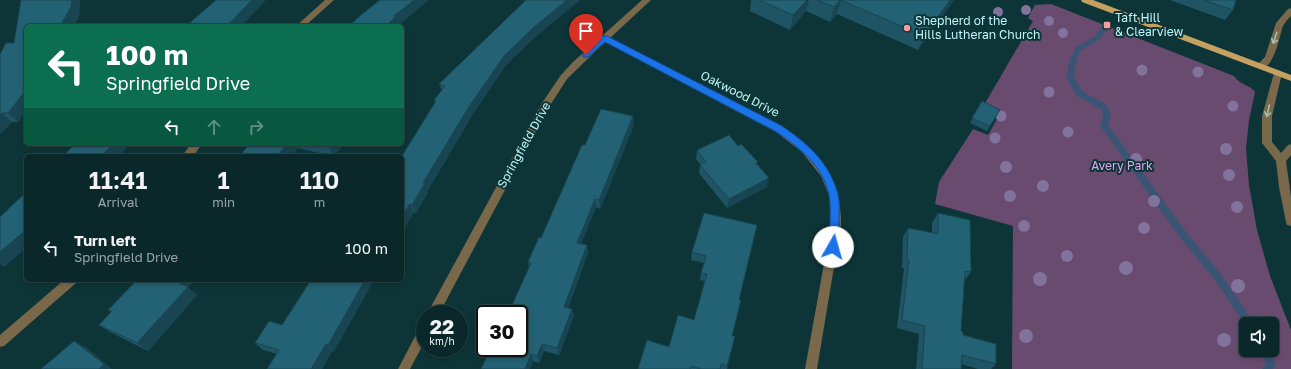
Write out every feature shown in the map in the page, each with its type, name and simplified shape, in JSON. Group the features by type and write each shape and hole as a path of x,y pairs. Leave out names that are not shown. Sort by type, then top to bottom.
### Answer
{"main road":[{"path":"1085,0 1291,78"}],"street":[{"path":"302,24 330,0"},
{"name":"Springfield Drive","path":"438,305 545,105 564,77 604,38 647,0"},
{"path":"1260,66 1269,58 1280,22 1291,11"},
{"name":"Oakwood Drive","path":"604,38 778,129 801,144 816,160 825,174 834,196 835,235 811,369"},
{"path":"1278,73 1267,116 1267,143 1282,160 1284,187 1291,222"},
{"path":"189,154 195,146"},
{"path":"1282,160 1291,148"},
{"path":"0,342 70,282"},
{"path":"404,369 416,346"}],"green space":[{"name":"Avery Park","path":"1051,4 1234,76 1239,82 1253,89 1255,92 1249,120 1246,148 1249,185 1257,230 1270,276 1291,330 1291,369 1012,369 1013,226 935,204 939,182 973,129 988,135 1000,114 984,105 1033,21 1028,18 1035,5"}],"building":[{"path":"21,0 72,0 71,7 61,24 24,24 24,93 8,113 2,113 0,115 0,54 6,43 14,43"},
{"path":"216,0 252,0 229,24 188,24"},
{"path":"380,0 414,0 394,16 396,16 388,24 351,24"},
{"path":"526,0 567,0 533,28 504,56 470,105 423,183 425,183 412,205 410,204 404,213 403,154 436,101 434,100 445,86 439,84"},
{"path":"759,0 807,0 793,15"},
{"path":"817,0 840,0 834,7"},
{"path":"841,0 950,0 924,36"},
{"path":"1204,0 1236,0 1233,10"},
{"path":"982,101 1000,110 990,126 972,118"},
{"path":"601,109 633,116 599,200 595,199 577,243 587,245 564,307 572,309 557,348 542,344 537,356 531,354 525,369 481,369 487,357 528,357 528,305 512,305 531,263 528,262 539,237 541,238 582,145 585,145"},
{"path":"729,135 738,146 741,144 758,162 756,163 769,178 729,199 700,165 706,162 697,150"},
{"path":"73,146 111,146 103,154 65,154"},
{"path":"248,146 285,146 279,154 242,154"},
{"path":"24,194 24,232 0,252 0,217"},
{"path":"704,213 757,225 739,300 741,300 732,336 735,336 727,366 721,364 720,369 701,369 691,366 690,369 638,369 647,340 669,347 678,315 694,320 707,274 701,273 706,256 692,252"},
{"path":"938,213 970,220 971,272 965,271 961,331 963,332 963,335 996,344 996,364 962,355 961,369 922,369 925,326 902,320 909,260 907,259 908,228 938,234"},
{"path":"135,282 177,282 188,287 137,343 99,325 112,311 108,310"},
{"path":"310,282 364,282 328,345 326,344 311,369 267,369 279,350 255,343 269,321 282,325"},
{"path":"74,341 104,364 99,369 41,369"}],"waterway":[{"path":"1105,28 1098,37 1078,49 1070,77 1080,94 1104,107 1107,116 1104,125 1184,236 1217,276 1245,317"},
{"path":"1267,369 1271,364 1268,357"}],"place":[{"name":"Taft Hill & Clearview","path":"1107,25"},
{"name":"Shepherd of the Hills Lutheran Church","path":"907,28"}],"route":[{"path":"586,55 604,38 778,129 801,144 816,160 825,174 834,196 835,235 833,247"}]}
